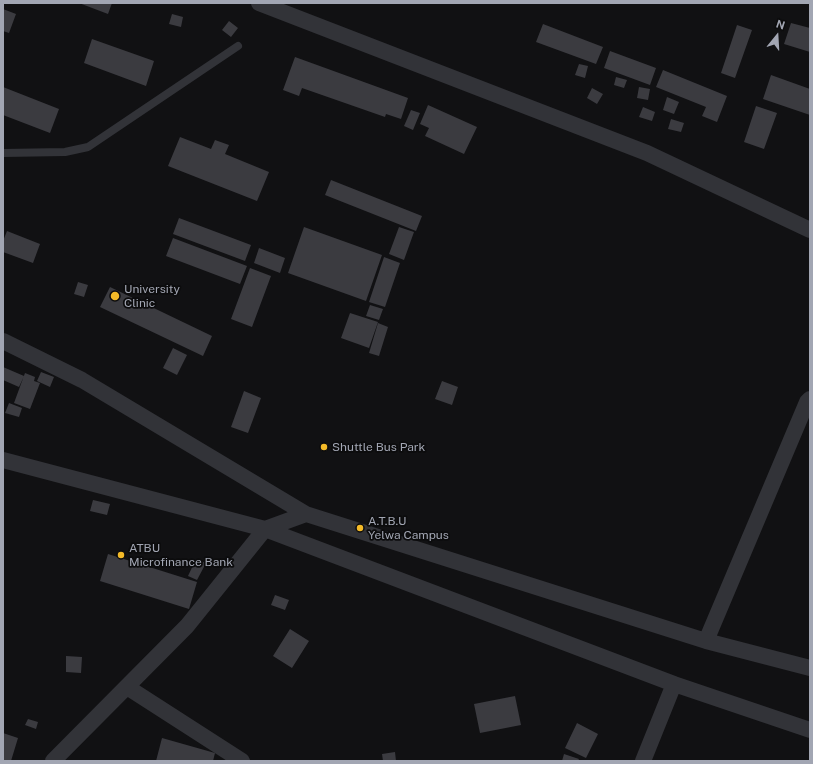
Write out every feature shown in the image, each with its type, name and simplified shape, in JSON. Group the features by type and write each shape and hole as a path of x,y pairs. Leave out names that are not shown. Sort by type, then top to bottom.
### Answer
{"street":[{"path":"259,3 647,153 810,230"},
{"path":"3,341 82,380 306,514 706,641 810,668"},
{"path":"706,641 807,402 810,399"},
{"path":"3,460 265,529 674,684 810,730"},
{"path":"53,761 187,626 265,529 306,514"},
{"path":"642,761 674,684"},
{"path":"127,687 242,761"}],"lane":[{"path":"3,153 65,152 88,147 238,46"}],"building":[{"path":"79,3 112,3 108,14"},
{"path":"3,9 16,14 9,33 3,31"},
{"path":"172,14 183,17 181,27 169,24"},
{"path":"229,21 238,28 231,37 222,30"},
{"path":"791,23 810,28 810,52 784,44"},
{"path":"543,24 603,47 596,64 536,42"},
{"path":"737,25 752,30 735,78 721,73"},
{"path":"92,39 154,61 146,86 84,63"},
{"path":"610,51 656,68 650,85 604,68"},
{"path":"295,57 408,98 401,119 386,114 385,117 302,88 299,96 283,90"},
{"path":"579,64 588,66 585,78 575,75"},
{"path":"663,70 727,96 717,122 702,116 706,107 656,87"},
{"path":"771,75 810,89 810,115 763,99"},
{"path":"616,77 627,80 624,88 614,85"},
{"path":"3,87 59,109 50,133 3,115"},
{"path":"639,87 650,89 648,100 637,98"},
{"path":"592,88 603,94 597,104 587,98"},
{"path":"667,97 679,102 674,114 663,110"},
{"path":"428,105 477,127 464,154 425,136 429,128 420,124"},
{"path":"756,106 777,113 764,149 744,142"},
{"path":"643,107 655,112 652,121 639,117"},
{"path":"411,110 420,113 413,130 404,126"},
{"path":"671,119 684,123 681,132 668,129"},
{"path":"180,137 211,149 215,140 229,145 225,154 269,172 257,201 168,166"},
{"path":"331,180 422,216 416,231 325,195"},
{"path":"179,218 251,245 245,261 173,234"},
{"path":"304,227 382,255 366,301 288,273"},
{"path":"399,227 414,232 404,260 389,254"},
{"path":"7,231 40,244 33,263 3,252 3,241"},
{"path":"173,238 247,266 240,284 166,256"},
{"path":"259,248 285,258 280,273 254,263"},
{"path":"384,257 400,263 385,307 369,302"},
{"path":"250,268 271,276 252,327 231,319"},
{"path":"78,282 88,285 84,297 74,294"},
{"path":"110,287 212,336 203,356 100,307"},
{"path":"370,305 383,309 379,320 366,316"},
{"path":"350,313 378,322 369,348 341,338"},
{"path":"378,323 388,327 379,356 369,353"},
{"path":"173,348 187,355 177,375 163,368"},
{"path":"3,367 24,376 19,387 3,380"},
{"path":"41,372 54,377 50,387 37,381"},
{"path":"25,373 35,377 34,381 40,383 30,409 14,403"},
{"path":"442,381 458,387 452,405 435,399"},
{"path":"244,391 261,398 248,433 231,427"},
{"path":"9,403 22,408 19,417 5,413"},
{"path":"93,500 110,504 107,515 90,511"},
{"path":"108,554 197,582 189,609 100,581"},
{"path":"196,559 206,563 197,580 188,576"},
{"path":"275,595 289,600 285,610 271,605"},
{"path":"290,629 309,641 292,668 273,656"},
{"path":"66,656 82,657 81,673 66,672"},
{"path":"515,696 521,725 480,733 474,704"},
{"path":"28,719 38,722 36,729 25,725"},
{"path":"577,723 598,734 586,758 565,748"},
{"path":"3,733 18,738 11,761 3,761"},
{"path":"162,738 215,753 213,761 156,761"},
{"path":"395,752 396,761 383,761 382,754"},
{"path":"564,754 579,759 578,761 562,761"}],"place":[{"name":"University Clinic","path":"115,296"},
{"name":"Shuttle Bus Park","path":"324,447"},
{"name":"A.T.B.U Yelwa Campus","path":"360,528"},
{"name":"ATBU Microfinance Bank","path":"121,555"}]}
